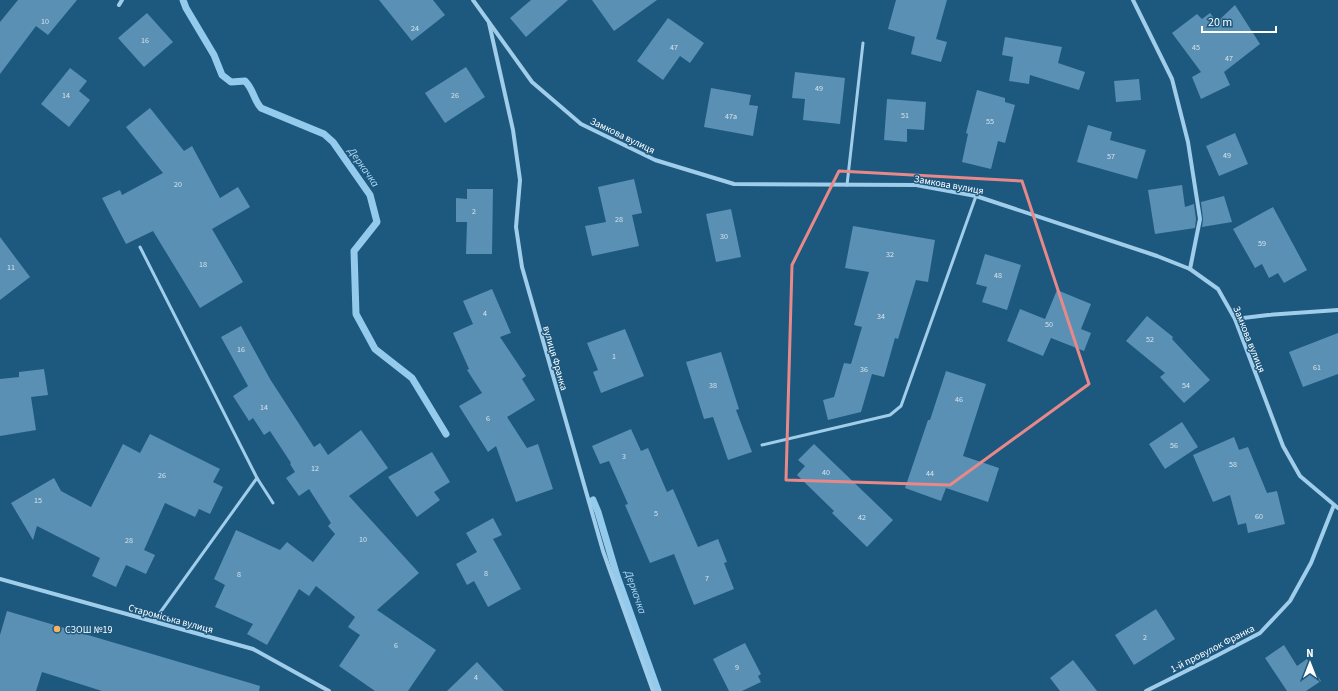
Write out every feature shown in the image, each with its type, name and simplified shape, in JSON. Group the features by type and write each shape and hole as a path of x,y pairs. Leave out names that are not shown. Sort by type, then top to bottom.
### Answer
{"street":[{"path":"119,5 122,0"},
{"name":"Замкова вулиця","path":"473,0 532,82 581,124 655,160 734,184 916,185 976,196 1157,256 1190,269 1218,289 1235,319 1283,446 1300,476 1338,508"},
{"path":"1133,0 1172,78 1188,142 1200,218 1190,269"},
{"name":"вулиця Франка","path":"488,20 513,130 520,180 516,227 522,267 604,551 653,691"},
{"path":"1235,319 1338,310"},
{"name":"1-й провулок Франка","path":"1146,691 1260,633 1290,601 1311,563 1334,506"},
{"name":"Староміська вулиця","path":"0,579 253,649 329,691"}],"lane":[{"path":"847,185 863,43"},
{"path":"762,445 890,415 901,406 976,196"},
{"path":"140,247 257,478 273,503"},
{"path":"154,621 257,478"}],"highlighted area":[{"path":"839,171 1022,181 1089,384 950,485 786,480 792,265"}],"building":[{"path":"18,0 77,0 48,35 36,26 0,74 0,22"},
{"path":"379,0 433,0 445,15 412,41"},
{"path":"531,0 568,0 526,37 510,18"},
{"path":"592,0 657,0 614,31"},
{"path":"896,0 947,0 936,39 947,42 941,62 911,54 915,37 888,29"},
{"path":"1235,5 1260,44 1224,72 1230,85 1201,99 1192,77 1201,72 1172,33 1197,14 1202,19 1210,13 1217,22"},
{"path":"147,13 173,42 144,67 118,38"},
{"path":"668,18 704,43 690,63 680,56 663,80 637,61"},
{"path":"1005,37 1062,47 1058,63 1085,72 1079,90 1030,75 1029,84 1009,81 1013,57 1002,55"},
{"path":"466,67 485,97 445,123 425,93"},
{"path":"70,68 87,81 79,91 90,100 69,127 41,104"},
{"path":"795,72 845,78 840,124 803,120 805,99 792,98"},
{"path":"1139,79 1141,100 1116,102 1114,81"},
{"path":"711,88 751,95 749,105 758,106 753,136 704,127"},
{"path":"977,90 1005,98 1005,102 1015,105 1005,143 998,141 991,169 962,162 968,134 966,133"},
{"path":"887,99 926,102 924,130 907,129 907,142 884,140"},
{"path":"150,108 184,151 192,146 220,198 238,187 250,207 212,229 243,282 200,308 153,231 126,244 102,198 120,190 122,195 163,173 126,127"},
{"path":"1088,125 1112,132 1110,140 1146,150 1137,179 1077,162"},
{"path":"1235,133 1248,164 1219,176 1206,146"},
{"path":"634,179 642,213 632,215 639,246 592,256 585,226 606,222 598,187"},
{"path":"1182,185 1185,207 1194,204 1196,219 1195,228 1155,234 1148,190"},
{"path":"467,189 493,189 492,254 466,254 467,222 456,222 456,198 467,199"},
{"path":"1224,196 1232,222 1202,227 1203,219 1201,202"},
{"path":"1273,207 1307,270 1284,283 1278,273 1269,278 1262,264 1255,268 1233,229"},
{"path":"731,209 741,257 716,262 706,214"},
{"path":"853,226 935,240 928,282 916,280 898,339 895,338 884,377 872,374 861,412 828,420 823,400 834,397 844,363 851,364 862,327 854,325 869,272 845,268"},
{"path":"0,237 30,277 0,300"},
{"path":"985,254 1021,265 1007,310 982,302 987,287 976,284"},
{"path":"492,289 511,333 500,337 526,376 522,379 535,400 507,417 527,448 538,444 553,489 516,502 496,446 488,452 459,406 482,393 467,370 469,369 453,333 473,324 463,301"},
{"path":"1057,290 1091,304 1081,329 1091,333 1084,351 1051,338 1043,356 1007,341 1020,309 1045,319"},
{"path":"1147,316 1173,337 1172,339 1210,380 1184,403 1160,377 1165,373 1126,341"},
{"path":"241,326 270,379 314,447 320,443 328,455 361,430 388,468 349,496 419,573 377,610 436,650 408,691 375,691 339,666 360,635 348,627 355,617 316,586 309,596 299,589 267,645 247,634 253,624 215,607 225,585 214,579 236,530 280,550 287,542 313,562 335,534 328,526 331,523 309,489 299,496 286,478 295,472 290,464 291,463 270,431 264,435 253,418 249,421 233,396 248,386 221,337"},
{"path":"625,329 644,376 601,393 593,372 598,370 587,343"},
{"path":"1338,333 1338,374 1303,387 1289,352"},
{"path":"721,352 739,409 736,410 752,452 728,460 713,417 704,419 686,362"},
{"path":"44,369 48,395 31,397 36,430 0,436 0,379 19,377 19,372"},
{"path":"946,371 986,384 963,456 999,468 988,502 946,488 941,501 905,488"},
{"path":"1182,422 1198,447 1165,469 1149,444"},
{"path":"631,429 641,451 648,448 667,492 673,489 698,547 718,539 727,562 724,563 734,589 694,605 674,554 650,563 625,505 628,504 609,461 600,464 592,446"},
{"path":"150,434 220,469 213,482 223,487 210,514 199,509 195,517 165,503 144,550 155,555 146,574 126,565 116,587 92,576 100,558 37,526 33,540 11,503 54,478 61,491 91,507 123,444 140,453"},
{"path":"1234,437 1239,450 1248,447 1267,493 1277,491 1285,524 1248,533 1246,523 1238,525 1230,495 1213,502 1193,455"},
{"path":"814,444 893,520 867,547 832,513 834,511 797,475 805,466 798,460"},
{"path":"432,452 450,482 434,492 440,500 417,517 388,477"},
{"path":"493,518 502,535 493,539 521,589 488,607 474,581 467,585 456,564 477,552 466,533"},
{"path":"1156,609 1175,639 1134,665 1115,635"},
{"name":"СЗОШ №19","path":"7,611 260,686 259,691 102,691 42,672 36,691 0,691 0,635"},
{"path":"745,643 761,674 758,676 761,682 742,691 729,691 713,659"},
{"path":"1284,645 1297,666 1307,659 1321,681 1306,691 1287,691 1265,658"},
{"path":"1073,660 1097,691 1060,691 1050,678"},
{"path":"477,662 504,691 447,691"}],"waterway":[{"name":"Деркачка","path":"183,0 186,8 214,55 222,75 231,82 245,81 261,108 324,134 333,142 370,195 377,222 354,251 356,314 375,349 412,378 446,434"},
{"name":"Деркачка","path":"593,500 617,576 658,691"}],"place":[{"name":"СЗОШ №19","path":"57,629"}]}
